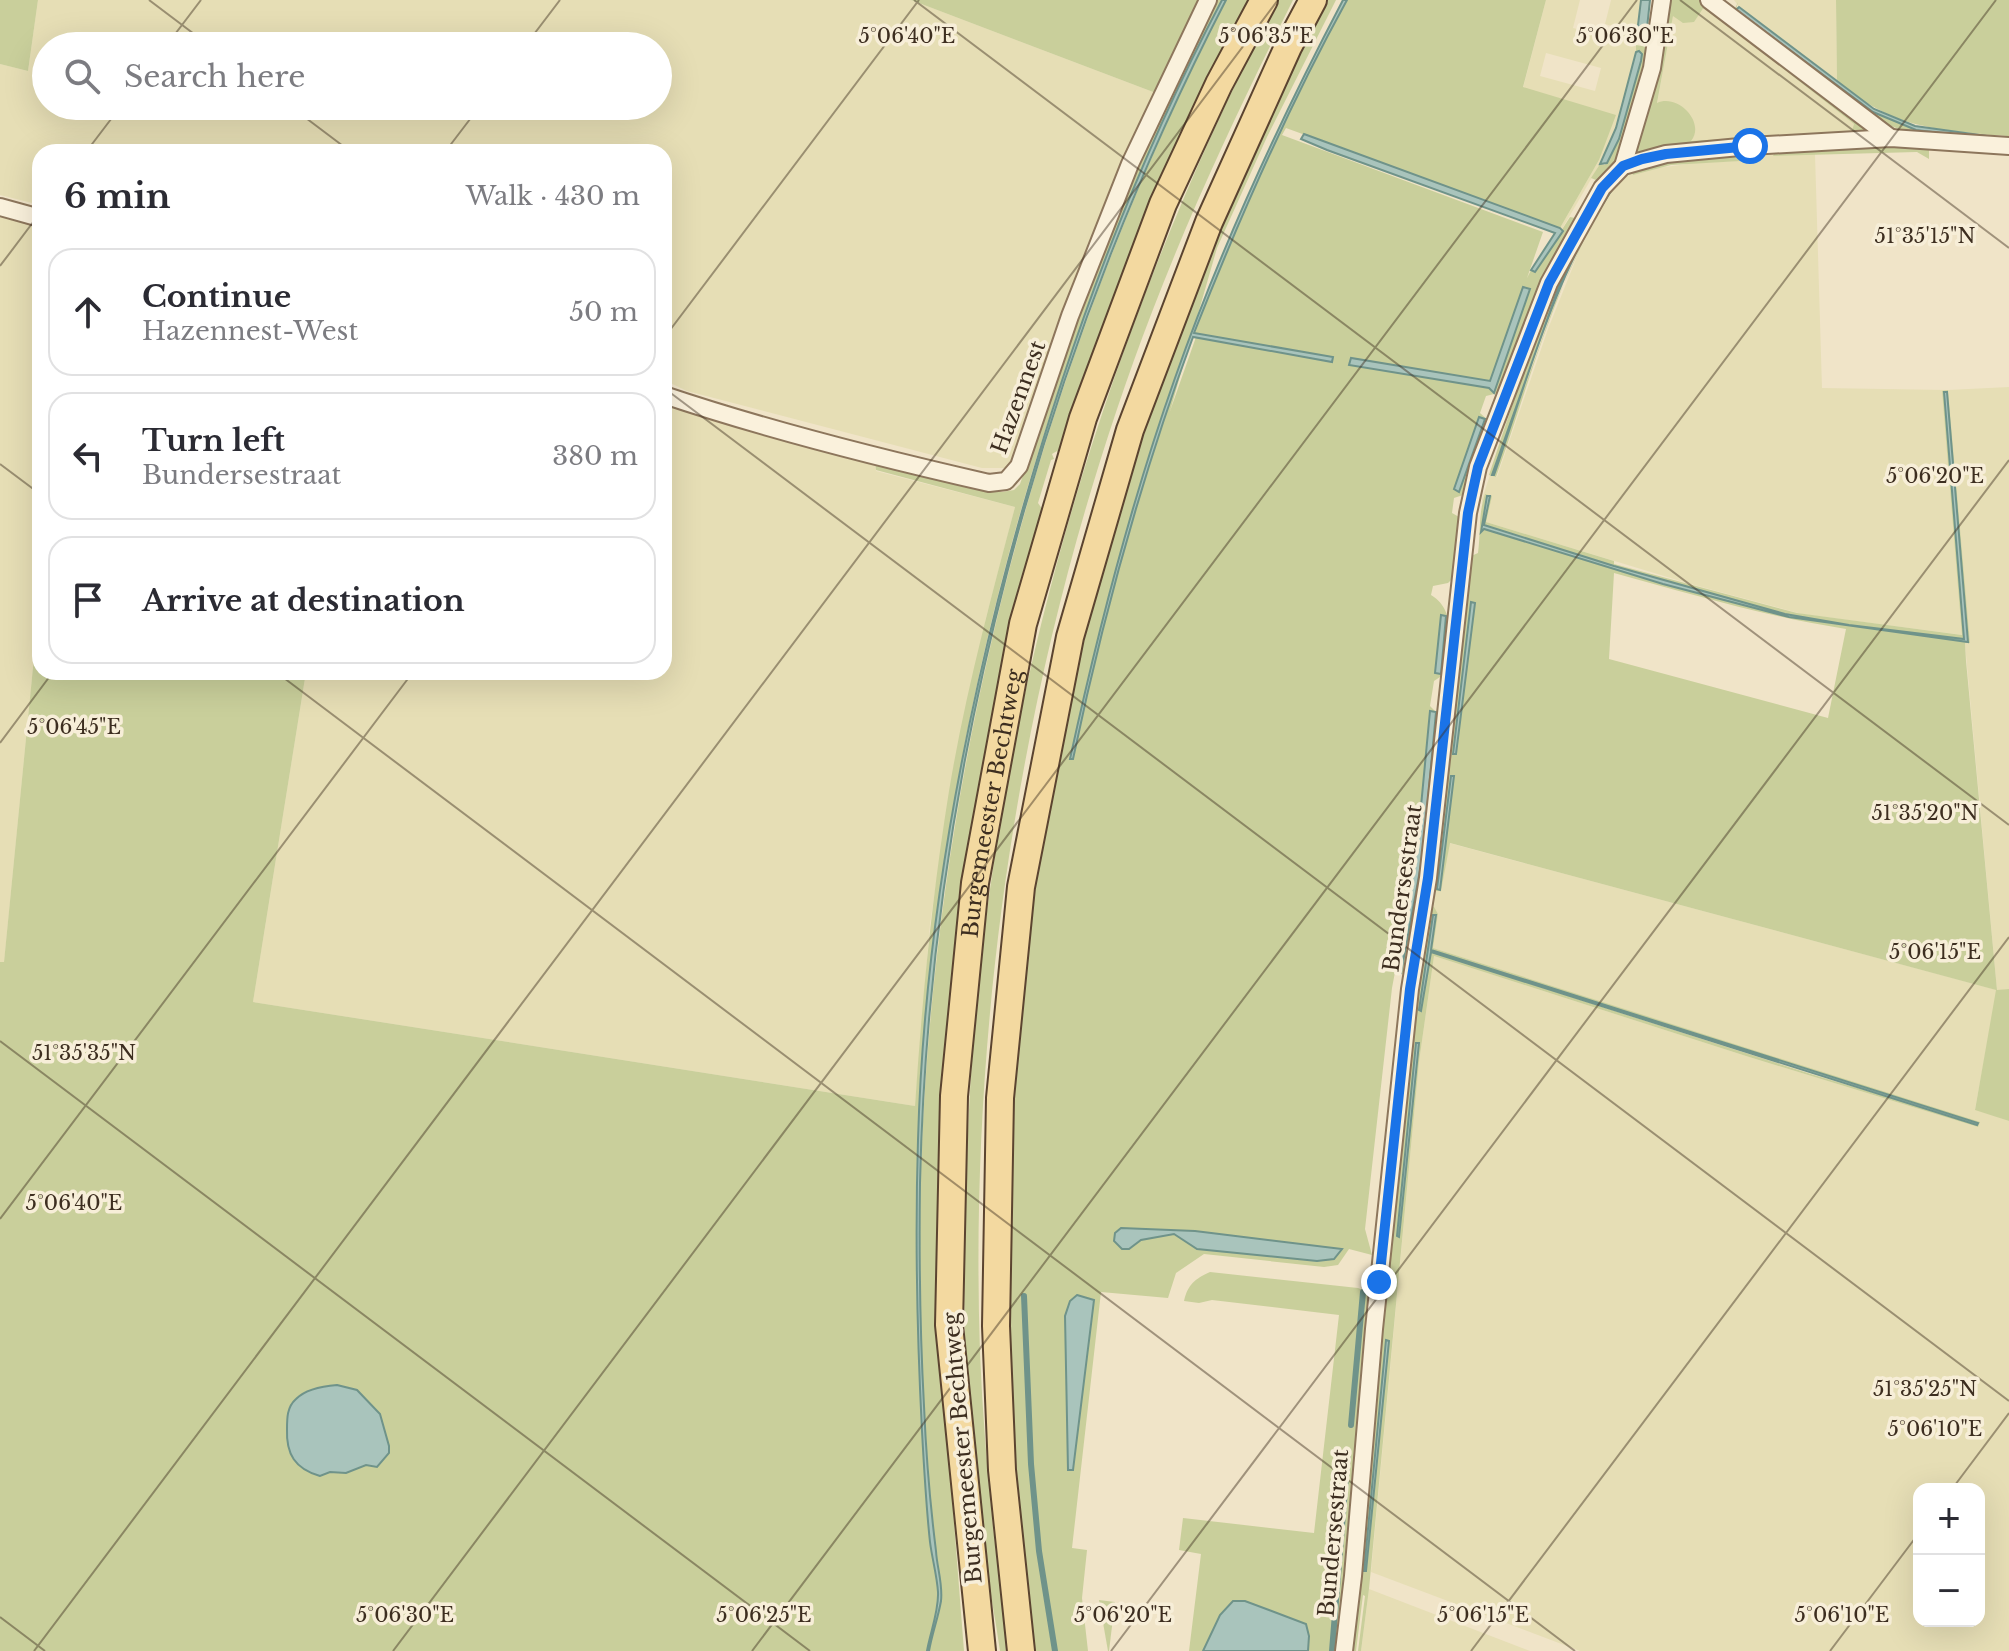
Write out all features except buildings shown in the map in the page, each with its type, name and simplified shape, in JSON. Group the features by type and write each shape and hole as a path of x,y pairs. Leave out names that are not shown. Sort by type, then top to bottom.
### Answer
{"main road":[{"name":"Burgemeester Bechtweg","path":"982,1651 949,1325 954,1096 975,883 1023,624 1083,418 1163,204 1219,84 1264,0"},
{"name":"Burgemeester Bechtweg","path":"1021,1651 1002,1470 996,1326 1000,1098 1021,887 1070,637 1130,430 1209,222 1288,47 1313,0"}],"street":[{"name":"Hazennest","path":"672,398 733,418 872,456 989,483 1006,481 1019,466 1070,316 1130,164 1208,0"},
{"path":"1623,166 1652,68 1662,0"},
{"path":"1709,0 1891,138"},
{"path":"1623,166 1666,154 1891,138 2009,146"},
{"name":"Bundersestraat","path":"1344,1651 1407,1020 1428,878 1468,513 1478,467 1549,283 1602,188 1623,166"},
{"path":"0,207 32,216"}],"shaded area":[{"path":"38,0 911,0 1169,98 1019,468 982,468 687,391 672,384 672,144 32,144 32,203 0,195 0,64 28,71 32,43 32,120 672,120 672,32 33,32"},
{"path":"1546,0 1580,0 1573,28 1609,37 1612,26 1605,24 1611,0 1641,0 1636,52 1616,128 1601,162 1562,229 1599,160 1523,88","holes":["1546,53 1601,68 1595,91 1540,76"]},
{"path":"1734,0 1836,0 1837,83 1739,7"},
{"path":"1704,7 1854,124 1853,131 1689,142 1657,104 1673,15"},
{"path":"1815,154 1822,388 1947,390 1942,392 1963,635 1802,614 1486,522 1485,494 1482,504 1482,499 1490,475 1497,477 1548,329 1580,249 1620,180 1632,172 1695,163 1758,160 1759,155"},
{"path":"0,213 32,222 32,678 4,963 0,962"},
{"path":"2009,387 2009,989 1997,991 1975,1109 2009,1121 2009,1651 1580,1651 1371,1572 1419,1062 1434,956 1978,1127 1978,1122 1433,948 1438,914 1433,907 1435,890 1441,891 1449,843 1997,990 1965,644 1938,640 1970,643 1948,390"},
{"path":"672,401 874,459 1008,492 875,462 876,471 1015,507 986,618 950,791 930,924 915,1106 253,1002 305,680 672,680"},
{"path":"1369,1589 1530,1651 1361,1651"}],"green space":[{"path":"0,0 38,0 28,71 0,64"},
{"path":"911,0 1222,0 1165,118 1114,239 1068,363 1027,488 993,615 965,744 943,873 928,1004 919,1123 917,1249 920,1395 929,1528 938,1592 927,1651 0,1651 0,962 4,962 32,677 32,680 305,680 253,1002 915,1106 928,948 955,755 1015,507 876,470 875,462 1002,492 1014,490 1020,484 1095,270 1169,98"},
{"path":"1226,0 1251,0 1060,456 1057,451 1052,454 1054,459 1051,460 1038,503 1045,513 983,782 947,1433 964,1651 929,1651 940,1607 941,1582 932,1514 924,1406 920,1286 921,1166 931,1014 949,864 976,714 1010,566 1053,421 1103,278 1161,137"},
{"path":"1277,0 1293,0 1184,232 1108,436 1070,564 1039,693 1014,824 996,955 984,1088 979,1221 984,1428 1008,1651 1000,1651 977,1503 964,1301 967,1157 976,1006 995,856 1022,708 1058,561 1101,417 1152,275 1211,136"},
{"path":"1319,0 1336,0 1267,137 1217,248 1170,411 1196,337 1331,362 1332,357 1194,333 1265,164 1347,0 1546,0 1523,87 1616,115 1599,160 1560,228 1286,128 1282,135 1543,232 1527,278 1531,270 1535,272 1570,217 1575,218 1596,180 1591,178 1600,164 1605,165 1619,139 1641,61 1642,54 1636,52 1636,45 1648,47 1643,78 1619,157 1502,392 1486,396 1480,413 1491,423 1466,494 1454,498 1452,513 1461,518 1455,576 1448,583 1433,586 1431,595 1445,610 1449,630 1446,673 1434,681 1430,706 1442,718 1409,970 1403,974 1395,972 1392,988 1365,1229 1372,1255 1349,1249 1338,1265 1324,1267 1204,1254 1176,1273 1168,1298 1101,1292 1072,1548 1087,1550 1082,1598 1088,1651 1031,1651 1013,1505 1003,1150 1048,766 1160,355","holes":["1523,287 1529,290 1494,392 1489,388 1350,364 1351,359 1491,381","1441,616 1446,617 1440,674 1435,673","1430,712 1436,713 1427,821 1403,965 1395,971 1418,838"]},
{"path":"1667,0 1702,0 1873,134 1668,148 1638,153 1635,147","holes":["1704,7 1854,124 1852,131 1691,141 1695,126 1688,112 1673,102 1657,103 1673,16 1683,23 1694,22"]},
{"path":"1836,0 2009,0 2009,142 2007,136 1995,135 1993,139 1912,134 1886,124 1734,11 1738,2 1736,10 1873,112 1916,130 1992,135 1928,127 1894,117 1837,83"},
{"path":"1886,143 1929,147 1929,159 1917,152 1773,156 1776,150"},
{"path":"1757,154 1758,160 1671,165 1633,175 1631,169 1681,158"},
{"path":"1620,180 1584,239 1593,221 1558,289 1493,475 1563,285 1496,477 1489,475 1549,306 1588,223"},
{"path":"1948,390 1970,643 1965,643 1966,661 1997,990 2009,989 2009,1121 1975,1110 1996,990 1450,843 1441,891 1430,891 1469,557 1478,553 1485,494 1492,496 1486,522 1614,561 1614,564 1797,613 1962,635 1942,391","holes":["1944,393 1947,393 1967,642 1789,617 1663,584 1483,529 1488,496 1484,525 1614,566 1785,614 1964,639","1614,573 1758,612 1846,629 1828,718 1609,659","1472,602 1474,603 1453,753"]},
{"path":"1428,906 1434,907 1438,914 1433,948 1980,1122 1978,1127 1434,956 1419,1062 1369,1589 1361,1651 1358,1651 1363,1595 1356,1651 1349,1651 1388,1217","holes":["1433,915 1436,916 1431,950 1978,1124 1814,1075 1431,952 1419,1010","1416,1043 1419,1044 1397,1236","1387,1340 1389,1341 1365,1571"]},
{"path":"1210,1272 1358,1288 1368,1292 1359,1427 1337,1651 1189,1651 1201,1554 1179,1550 1183,1518 1314,1533 1339,1315 1212,1300 1199,1303 1184,1301 1193,1283"},
{"path":"1099,1600 1115,1602 1109,1651 1108,1651"}],"water":[{"path":"1222,0 1226,0 1160,138 1101,280 1050,426 1007,575 972,726 945,878 928,1031 920,1183 925,1424 941,1595 927,1651 938,1592 929,1528 920,1395 918,1140 926,1004 955,800 998,600 1066,369 1092,293 1152,144"},
{"path":"1343,0 1347,0 1265,164 1194,333 1333,357 1332,362 1193,337 1125,546 1073,759 1070,759 1116,567 1175,378 1252,186"},
{"path":"1641,0 1650,0 1647,28 1642,32 1638,25"},
{"path":"1739,7 1874,109 1915,126 1994,137 1916,130 1873,112 1736,10"},
{"path":"1639,51 1641,61 1619,139 1607,163 1600,164 1616,128 1636,52"},
{"path":"1304,134 1563,231 1535,272 1531,270 1555,233 1327,150 1301,139"},
{"path":"1613,188 1575,254 1534,355 1558,289 1587,229"},
{"path":"1523,287 1530,289 1494,393 1489,388 1349,365 1351,358 1490,381"},
{"path":"1530,368 1494,475 1492,475"},
{"path":"1944,392 1947,392 1968,642 1789,617 1663,584 1484,529 1481,532 1487,496 1490,496 1484,525 1614,566 1785,614 1964,639"},
{"path":"1479,417 1485,419 1459,492 1454,489"},
{"path":"1471,602 1475,603 1456,754 1453,754"},
{"path":"1441,615 1446,616 1441,674 1435,673"},
{"path":"1430,711 1436,712 1423,854 1401,973 1395,971 1418,838"},
{"path":"1451,776 1454,776 1440,890 1437,889"},
{"path":"1433,915 1436,915 1431,950 1978,1123 1431,952 1421,1011"},
{"path":"1416,1043 1419,1043 1399,1237 1397,1236"},
{"path":"1121,1228 1195,1231 1342,1249 1334,1259 1317,1261 1197,1249 1174,1234 1141,1240 1129,1249 1122,1249 1114,1241 1115,1233"},
{"path":"1077,1295 1094,1300 1073,1470 1068,1470 1065,1316 1070,1301"},
{"path":"1386,1340 1389,1341 1364,1571"},
{"path":"337,1385 357,1390 380,1414 389,1453 377,1467 366,1465 346,1473 330,1472 320,1476 298,1465 290,1453 288,1413 293,1402 305,1393"},
{"path":"1233,1601 1245,1601 1306,1624 1308,1651 1203,1651 1220,1615"}],"waterway":[{"path":"1351,1425 1363,1292"},
{"path":"1024,1296 1031,1464 1039,1551 1055,1651"},
{"path":"1332,1651 1348,1451"}],"route":[{"path":"1379,1282 1410,989 1428,878 1468,513 1478,467 1549,283 1570,241 1611,177 1623,166 1642,159 1750,146"}]}
